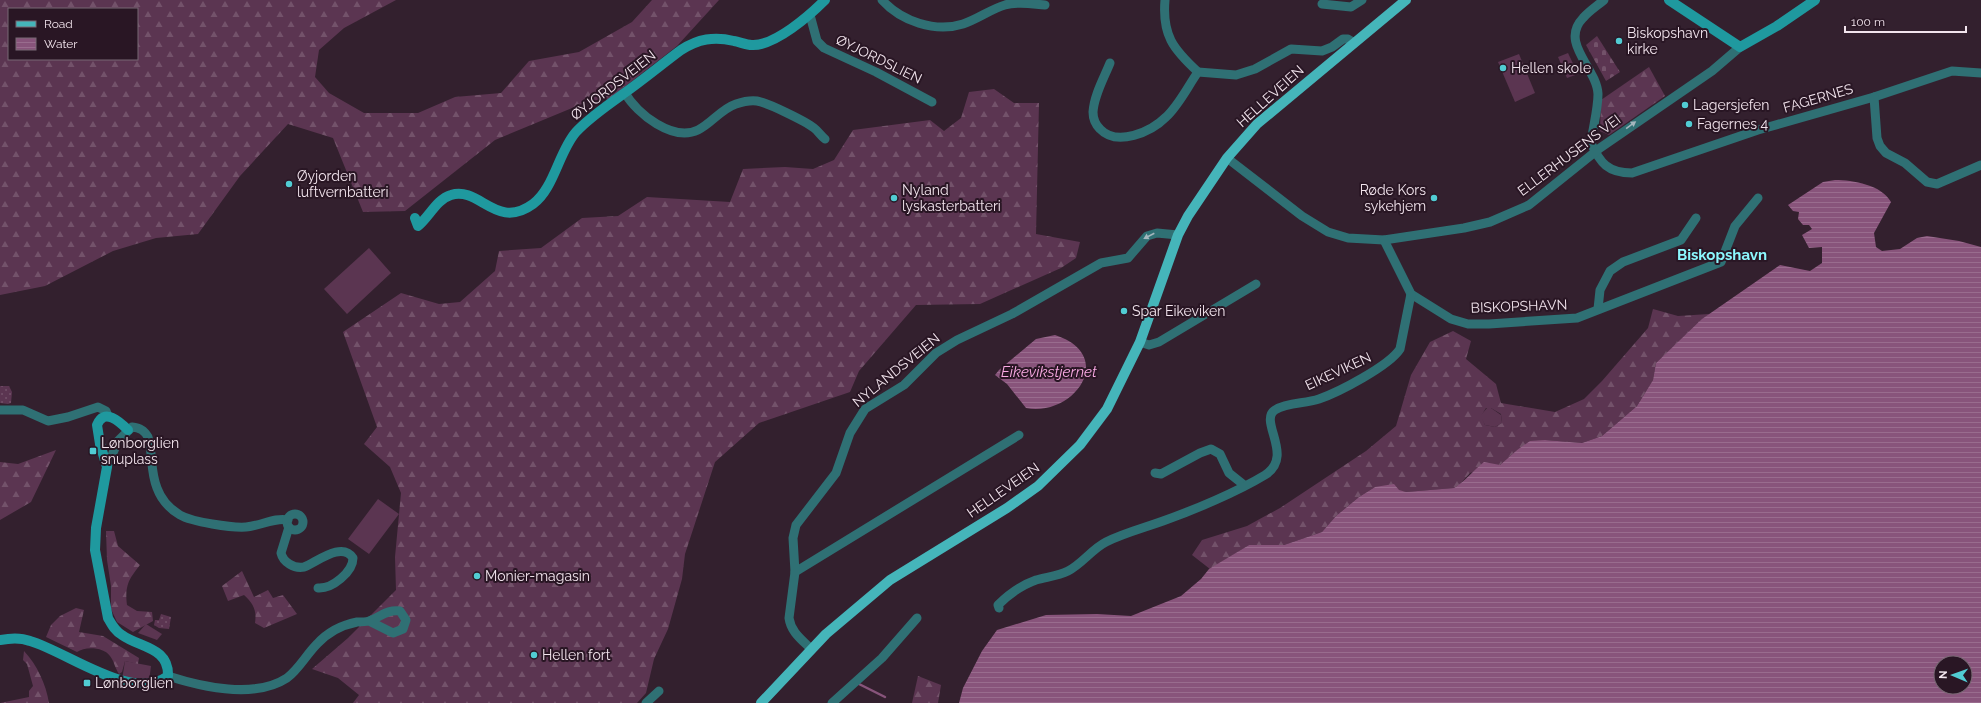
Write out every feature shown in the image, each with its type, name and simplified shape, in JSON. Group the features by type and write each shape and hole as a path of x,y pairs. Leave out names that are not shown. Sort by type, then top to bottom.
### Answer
{"main road":[{"name":"HELLEVEIEN","path":"761,703 826,634 890,580 1007,508 1038,486 1066,461 1107,409 1140,342 1178,235 1198,200 1227,158 1257,124 1353,42 1406,0"}],"street":[{"name":"ØYJORDSVEIEN","path":"415,218 418,226 444,199 450,195 456,194 470,196 496,211 503,212 519,211 533,204 539,199 548,184 575,133 592,117 691,44 711,38 753,45 762,44 772,40 810,15 825,0"},
{"path":"882,0 898,14 912,21 930,25 946,26 961,24 1005,5 1016,3 1045,5"},
{"path":"1165,0 1165,20 1169,38 1177,53 1198,72 1236,74 1255,69 1291,49 1322,51 1332,48 1343,39 1348,39 1353,42"},
{"path":"1322,4 1351,7 1362,0"},
{"path":"1597,150 1591,143 1598,93 1593,75 1577,50 1575,36 1578,24 1604,0"},
{"path":"1669,0 1740,47 1777,26 1815,0"},
{"name":"ØYJORDSLIEN","path":"810,15 817,41 824,48 876,72 932,102"},
{"name":"ELLERHUSENS VEI","path":"1227,158 1302,216 1328,232 1348,238 1384,240 1464,228 1490,222 1529,205 1597,150 1712,71 1740,47"},
{"path":"1110,63 1095,100 1093,114 1097,126 1102,132 1112,137 1127,137 1145,131 1166,117 1198,72"},
{"name":"FAGERNES","path":"1597,150 1606,167 1620,173 1632,174 1758,130 1874,97 1952,71 1981,74"},
{"path":"625,93 649,119 663,127 684,133 698,130 729,107 744,102 757,101 814,128 825,139"},
{"name":"FAGERNES","path":"1874,97 1877,138 1880,146 1886,153 1905,163 1927,182 1937,184 1981,165"},
{"name":"BISKOPSHAVN","path":"1411,294 1451,318 1468,324 1577,318 1721,262 1735,226 1758,198"},
{"path":"1598,309 1600,290 1610,271 1623,262 1681,240 1696,218"},
{"name":"NYLANDSVEIEN","path":"811,649 794,633 790,625 789,618 796,572 793,538 796,525 836,474 850,433 865,409 904,385 926,362 951,343 1012,314 1101,263 1128,258 1143,239 1152,234 1163,233 1178,235"},
{"path":"1384,240 1411,294"},
{"path":"1140,342 1149,346 1159,342 1256,284"},
{"name":"EIKEVIKEN","path":"999,608 998,605 1002,601 1026,584 1069,570 1104,543 1192,510 1264,475 1274,468 1278,453 1270,416 1274,410 1289,405 1319,400 1362,378 1395,356 1402,340 1411,294"},
{"path":"0,410 26,411 48,421 98,408 106,411 108,416"},
{"path":"107,467 97,429 98,422 108,416 119,419 128,430"},
{"path":"0,640 18,638 44,646 101,681 119,688 145,691 155,689 162,684 168,676 164,658 158,652 122,635 113,628 108,618 95,544 100,498 107,467 118,441 132,427 137,428 147,435 157,488 166,503 179,514 194,519 240,527 253,526 282,519 289,523 281,555 284,560 293,566 304,567 341,551 348,553 353,558 350,568 333,584 324,588 318,588"},
{"path":"796,572 1019,435"},
{"path":"1155,473 1161,474 1210,449 1220,454 1230,473 1244,485"},
{"path":"1004,592 1033,575 1064,568 1069,570"},
{"path":"832,703 882,658 917,618"},
{"path":"168,676 210,687 244,689 264,687 281,681 290,675 318,643 331,633 356,623 369,621"},
{"path":"646,703 658,691"}],"green space":[{"path":"0,0 396,0 344,28 319,50 315,77 329,93 364,113 418,113 455,97 501,93 529,61 579,52 632,22 652,0 719,0 677,46 609,99 589,101 495,140 405,211 363,212 333,138 288,124 240,176 198,234 156,238 113,251 45,286 0,295"},
{"name":"Biskopshavn kirke","path":"1597,36 1620,72 1606,81 1586,45"},
{"path":"1568,53 1578,74 1567,78 1558,57"},
{"path":"1519,54 1535,93 1515,102 1498,62"},
{"path":"1649,67 1665,96 1609,135 1600,131 1601,100"},
{"path":"994,89 1014,103 1039,103 1036,234 1080,242 1076,258 1061,268 980,304 916,305 859,371 850,392 759,423 715,462 685,554 682,579 668,629 654,659 646,693 637,703 353,703 359,695 338,678 312,669 348,638 396,590 395,557 401,493 390,467 364,444 377,427 343,332 401,293 439,304 460,302 495,271 499,251 541,248 582,218 618,216 647,197 730,202 743,169 785,167 813,169 834,160 853,130 930,120 944,131 961,118 969,92"},
{"path":"369,248 391,273 347,314 324,289"},
{"path":"1653,309 1678,316 1709,314 1656,363 1653,380 1637,406 1602,436 1582,443 1545,440 1517,450 1500,465 1470,473 1459,485 1454,488 1406,492 1375,487 1359,497 1336,516 1322,532 1284,545 1249,545 1210,569 1192,555 1202,540 1247,526 1280,508 1366,451 1396,426 1411,375 1430,342 1453,331 1471,341 1466,359 1496,384 1501,403 1555,412 1584,399 1602,381 1648,328","holes":["1486,408 1491,408 1501,414 1502,423 1495,427 1485,425 1481,416"]},
{"path":"0,386 9,386 12,392 11,403 0,403"},
{"path":"1487,408 1491,408 1501,415 1502,423 1495,427 1485,425 1480,416"},
{"path":"56,450 31,502 0,520 0,462 18,464"},
{"path":"378,499 399,514 369,554 348,539"},
{"path":"106,531 114,531 118,546 140,565 128,584 126,593 127,605 137,611 152,612 153,621 133,632 117,622 111,609 111,586 107,560"},
{"path":"242,571 254,597 268,590 273,598 283,595 297,614 264,628 255,623 255,611 250,601 244,595 228,601 222,586"},
{"path":"76,608 84,610 79,632 103,636 139,658 138,664 125,661 122,672 119,674 107,653 94,648 80,650 77,652 46,637 51,625 60,616"},
{"path":"161,614 171,617 169,629 159,628 154,625 155,620 159,620"},
{"path":"146,624 162,634 157,640 138,633"},
{"path":"24,651 33,662 40,675 46,689 49,703 0,703 29,697 29,691 33,686 27,664 23,660"},
{"path":"125,661 151,666 149,682 122,680"},
{"path":"918,676 941,685 938,703 912,703"}],"water":[{"path":"1835,180 1858,182 1881,191 1891,202 1874,233 1876,247 1882,251 1900,249 1917,238 1927,236 1959,241 1981,247 1981,703 959,703 963,688 982,651 997,630 1046,615 1097,614 1131,616 1181,596 1201,579 1209,569 1249,545 1284,545 1322,532 1336,516 1359,497 1375,487 1394,484 1399,490 1406,492 1454,488 1484,462 1500,465 1530,441 1545,440 1582,443 1602,436 1637,406 1653,380 1656,363 1702,319 1780,265 1810,271 1822,263 1822,247 1809,248 1802,235 1812,229 1809,225 1803,225 1798,219 1799,212 1793,211 1788,205 1823,182"},
{"name":"Eikevikstjernet","path":"1055,335 1074,344 1084,356 1086,369 1082,382 1073,394 1060,403 1044,408 1026,408 1007,384 995,375 1036,339"}],"waterway":[{"path":"859,684 885,697"}],"place":[{"name":"Biskopshavn kirke","path":"1619,41"},
{"name":"Hellen skole","path":"1503,68"},
{"name":"Lagersjefen","path":"1685,105"},
{"name":"Fagernes 4","path":"1689,124"},
{"name":"Øyjorden luftvernbatteri","path":"289,184"},
{"name":"Nyland lyskasterbatteri","path":"894,198"},
{"name":"Røde Kors sykehjem","path":"1434,198"},
{"name":"Spar Eikeviken","path":"1124,311"},
{"name":"Lønborglien snuplass","path":"93,451"},
{"name":"Monier-magasin","path":"477,576"},
{"name":"Hellen fort","path":"534,655"},
{"name":"Lønborglien","path":"87,683"}],"district":[{"name":"Biskopshavn","path":"1722,255"}]}
